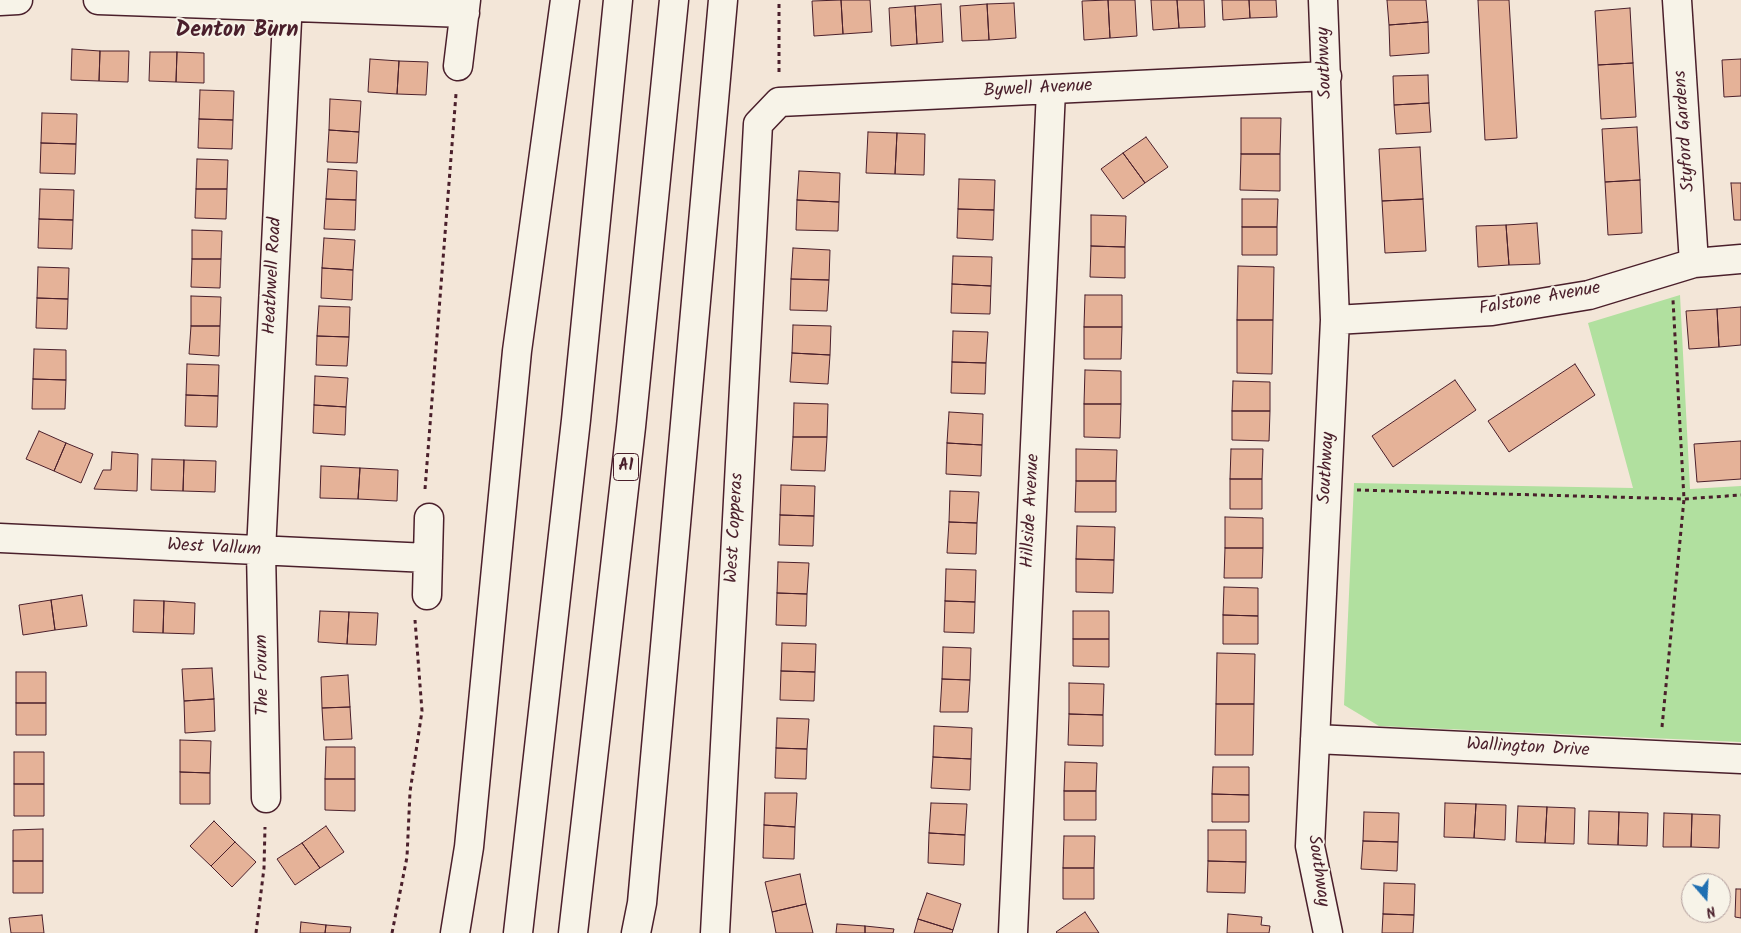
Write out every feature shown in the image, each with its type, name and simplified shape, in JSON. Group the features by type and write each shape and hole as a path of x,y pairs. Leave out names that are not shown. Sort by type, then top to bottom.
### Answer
{"main road":[{"path":"0,1 18,0"},
{"path":"98,0 466,6 458,66"},
{"path":"455,933 469,847 517,351 565,0"},
{"path":"518,933 575,430 618,0"},
{"name":"A1","path":"573,933 631,427 674,0"},
{"path":"636,933 642,903 722,0"},
{"name":"Southway","path":"1323,0 1335,320 1310,846 1328,933"},
{"name":"Styford Gardens","path":"1677,0 1683,266"},
{"name":"Heathwell Road","path":"261,551 288,4"},
{"name":"Bywell Avenue","path":"779,102 1327,76"},
{"name":"Hillside Avenue","path":"1013,933 1051,90"},
{"name":"West Copperas","path":"715,933 758,124 779,102"},
{"name":"Falstone Avenue","path":"1335,320 1492,311 1589,295 1683,266 1741,259"},
{"path":"427,595 429,518"},
{"name":"West Vallum","path":"0,538 428,558"},
{"name":"The Forum","path":"261,551 266,798"},
{"name":"Wallington Drive","path":"1315,739 1741,759"},
{"path":"642,903 644,933"}],"path":[{"path":"779,0 779,102"},
{"path":"1659,755 1684,499 1683,266"},
{"path":"1327,489 1684,499 1741,495"},
{"path":"256,933 264,868 266,798"}],"green space":[{"path":"1680,295 1690,489 1741,486 1741,742 1379,726 1344,705 1354,483 1633,488 1588,323"}],"building":[{"path":"841,0 870,0 872,32 843,34"},
{"path":"841,0 843,34 814,36 812,1"},
{"path":"1108,0 1135,0 1137,36 1110,38"},
{"path":"1108,0 1110,38 1084,40 1082,1"},
{"path":"1151,0 1177,0 1179,28 1153,30"},
{"path":"1177,0 1204,0 1205,27 1179,28"},
{"path":"1222,0 1249,0 1250,18 1223,20"},
{"path":"1249,0 1276,0 1277,17 1250,18"},
{"path":"1387,0 1426,0 1428,22 1389,25"},
{"path":"1478,0 1509,0 1517,138 1485,140"},
{"path":"1014,3 1016,38 989,40 987,4"},
{"path":"941,4 943,42 917,44 915,6"},
{"path":"987,4 989,40 962,41 960,6"},
{"path":"915,6 917,44 891,46 889,8"},
{"path":"1630,8 1633,63 1598,65 1595,11"},
{"path":"1428,22 1429,53 1390,56 1389,25"},
{"path":"72,49 100,51 99,81 71,80"},
{"path":"100,51 129,51 128,82 99,81"},
{"path":"150,52 177,52 176,82 149,81"},
{"path":"177,52 204,53 204,83 176,82"},
{"path":"370,59 399,61 397,94 368,92"},
{"path":"1741,59 1741,96 1724,97 1722,60"},
{"path":"399,61 428,62 426,95 397,94"},
{"path":"1633,63 1636,117 1601,119 1598,65"},
{"path":"1428,75 1429,103 1394,105 1393,76"},
{"path":"200,90 234,91 233,120 199,119"},
{"path":"330,99 361,101 359,132 329,130"},
{"path":"1429,103 1431,132 1396,134 1394,105"},
{"path":"42,113 77,114 76,144 41,143"},
{"path":"1241,118 1281,118 1280,154 1241,154"},
{"path":"199,119 233,120 232,149 198,148"},
{"path":"1637,127 1640,180 1605,182 1602,129"},
{"path":"329,130 359,132 357,163 327,162"},
{"path":"868,132 897,133 895,174 866,173"},
{"path":"897,133 925,134 924,175 895,174"},
{"path":"1146,137 1168,167 1145,183 1123,153"},
{"path":"41,143 76,144 75,174 40,173"},
{"path":"1420,147 1423,199 1382,201 1379,149"},
{"path":"1123,153 1145,183 1123,199 1101,169"},
{"path":"1241,154 1280,154 1280,191 1240,190"},
{"path":"197,159 228,160 227,189 196,189"},
{"path":"328,169 357,171 356,200 326,199"},
{"path":"799,171 840,173 839,202 797,200"},
{"path":"959,179 995,180 994,210 958,209"},
{"path":"1640,180 1642,233 1608,235 1605,182"},
{"path":"1731,183 1741,183 1741,220 1734,220"},
{"path":"40,189 74,190 73,220 39,219"},
{"path":"196,189 227,189 226,219 195,218"},
{"path":"326,199 356,200 355,230 324,229"},
{"path":"1242,199 1278,199 1277,227 1242,227"},
{"path":"1423,199 1426,251 1385,253 1382,201"},
{"path":"797,200 839,202 838,231 796,230"},
{"path":"958,209 994,210 993,240 957,238"},
{"path":"1091,215 1126,216 1125,247 1091,246"},
{"path":"39,219 73,220 72,249 38,248"},
{"path":"1537,223 1540,264 1509,265 1506,225"},
{"path":"1506,225 1509,265 1478,267 1476,226"},
{"path":"1242,227 1277,227 1277,255 1242,255"},
{"path":"192,230 222,231 221,259 192,259"},
{"path":"324,238 355,240 353,270 322,268"},
{"path":"1091,246 1125,247 1125,278 1090,277"},
{"path":"793,248 830,250 829,280 791,279"},
{"path":"953,256 992,257 991,286 952,284"},
{"path":"192,259 221,259 220,288 191,287"},
{"path":"1238,266 1274,267 1273,320 1237,320"},
{"path":"38,267 69,268 68,299 37,298"},
{"path":"322,268 353,270 352,300 321,298"},
{"path":"791,279 829,280 827,311 790,310"},
{"path":"952,284 991,286 990,314 951,313"},
{"path":"1085,295 1122,295 1122,327 1084,327"},
{"path":"191,296 221,297 220,326 191,326"},
{"path":"37,298 68,299 67,329 36,328"},
{"path":"319,306 350,307 349,337 317,336"},
{"path":"1741,307 1741,345 1719,347 1717,309"},
{"path":"1717,309 1719,347 1689,349 1686,311"},
{"path":"1237,320 1273,320 1272,374 1237,373"},
{"path":"793,325 831,326 830,355 792,353"},
{"path":"191,326 220,326 219,356 189,354"},
{"path":"1084,327 1122,327 1121,359 1084,359"},
{"path":"953,331 988,332 986,363 952,362"},
{"path":"317,336 349,337 347,366 316,365"},
{"path":"34,349 66,350 66,380 33,379"},
{"path":"792,353 830,355 828,384 790,382"},
{"path":"952,362 986,363 985,394 951,393"},
{"path":"187,364 219,365 218,396 186,395"},
{"path":"1575,364 1595,395 1509,452 1488,421"},
{"path":"1085,370 1121,371 1121,404 1084,404"},
{"path":"315,376 348,378 346,407 314,405"},
{"path":"33,379 66,380 65,409 32,409"},
{"path":"1455,380 1476,410 1393,467 1372,436"},
{"path":"1233,381 1270,382 1270,411 1232,411"},
{"path":"186,395 218,396 217,427 185,426"},
{"path":"794,403 828,404 827,437 793,437"},
{"path":"1084,404 1121,404 1120,438 1084,437"},
{"path":"314,405 346,407 345,435 313,433"},
{"path":"1232,411 1270,411 1269,441 1232,440"},
{"path":"949,412 983,414 982,445 947,443"},
{"path":"39,431 66,443 54,471 26,459"},
{"path":"793,437 827,437 825,471 791,470"},
{"path":"1741,441 1741,479 1697,482 1694,444"},
{"path":"66,443 93,454 81,483 54,471"},
{"path":"947,443 982,445 981,476 946,474"},
{"path":"1076,449 1117,450 1116,481 1076,481"},
{"path":"1231,449 1263,449 1262,479 1230,479"},
{"path":"112,452 138,454 137,491 94,489 103,470 111,470"},
{"path":"152,459 184,460 183,491 151,490"},
{"path":"184,460 216,461 215,492 183,491"},
{"path":"321,466 360,468 358,499 320,498"},
{"path":"360,468 398,470 397,501 358,499"},
{"path":"1230,479 1262,479 1262,509 1230,509"},
{"path":"1076,481 1116,481 1116,512 1075,512"},
{"path":"781,485 815,486 814,516 780,515"},
{"path":"950,491 979,492 977,523 949,522"},
{"path":"780,515 814,516 813,546 779,545"},
{"path":"1225,517 1263,518 1263,548 1225,548"},
{"path":"949,522 977,523 976,554 947,553"},
{"path":"1077,526 1115,527 1114,560 1076,559"},
{"path":"1225,548 1263,548 1262,578 1224,578"},
{"path":"1076,559 1114,560 1113,593 1076,592"},
{"path":"778,562 809,563 807,594 777,593"},
{"path":"946,569 976,570 975,602 945,601"},
{"path":"1224,587 1258,588 1258,616 1223,615"},
{"path":"777,593 807,594 806,626 776,625"},
{"path":"82,595 87,626 55,630 51,600"},
{"path":"51,600 55,630 23,635 19,605"},
{"path":"134,600 164,601 163,633 133,632"},
{"path":"164,601 195,603 194,634 163,633"},
{"path":"945,601 975,602 974,633 944,632"},
{"path":"320,611 349,612 347,644 318,642"},
{"path":"1073,611 1109,611 1109,639 1073,639"},
{"path":"349,612 378,613 376,645 347,644"},
{"path":"1223,615 1258,616 1258,644 1223,644"},
{"path":"1073,639 1109,639 1109,667 1073,666"},
{"path":"782,643 816,644 815,672 781,671"},
{"path":"943,647 971,648 970,680 942,679"},
{"path":"1217,653 1255,654 1254,704 1216,704"},
{"path":"212,668 214,699 184,701 182,669"},
{"path":"781,671 815,672 814,701 780,700"},
{"path":"16,672 46,672 46,703 16,703"},
{"path":"348,675 350,707 322,708 321,677"},
{"path":"942,679 970,680 968,712 940,712"},
{"path":"1069,683 1104,684 1103,715 1069,714"},
{"path":"214,699 215,731 185,733 184,701"},
{"path":"16,703 46,703 46,735 16,735"},
{"path":"1216,704 1254,704 1253,755 1215,755"},
{"path":"350,707 352,739 324,740 322,708"},
{"path":"1069,714 1103,715 1103,746 1068,745"},
{"path":"777,718 809,719 807,749 776,748"},
{"path":"934,726 972,728 971,759 933,757"},
{"path":"180,740 211,741 210,773 180,772"},
{"path":"326,747 355,747 355,779 325,779"},
{"path":"776,748 807,749 806,779 775,778"},
{"path":"14,752 44,752 44,784 14,784"},
{"path":"933,757 971,759 970,790 931,788"},
{"path":"1065,762 1097,763 1096,791 1064,791"},
{"path":"1213,767 1249,767 1249,795 1212,794"},
{"path":"180,772 210,773 210,804 180,804"},
{"path":"325,779 355,779 355,811 325,810"},
{"path":"14,784 44,784 44,816 14,816"},
{"path":"1064,791 1096,791 1096,820 1064,820"},
{"path":"765,793 797,793 795,827 764,825"},
{"path":"1212,794 1249,795 1249,822 1212,822"},
{"path":"931,803 967,804 965,835 929,833"},
{"path":"1445,803 1476,804 1474,838 1444,837"},
{"path":"1476,804 1506,805 1505,840 1474,838"},
{"path":"1518,806 1547,807 1545,843 1516,842"},
{"path":"1547,807 1575,808 1574,844 1545,843"},
{"path":"1589,811 1619,812 1618,845 1588,844"},
{"path":"1364,812 1399,813 1398,842 1363,841"},
{"path":"1619,812 1648,813 1647,846 1618,845"},
{"path":"1664,813 1692,814 1691,847 1663,847"},
{"path":"1692,814 1720,815 1719,848 1691,847"},
{"path":"214,821 235,842 211,866 190,846"},
{"path":"764,825 795,827 794,859 763,858"},
{"path":"326,826 344,852 320,868 302,843"},
{"path":"43,829 43,861 13,861 13,830"},
{"path":"1208,830 1246,830 1246,862 1208,861"},
{"path":"929,833 965,835 964,865 928,863"},
{"path":"1064,836 1095,836 1094,868 1063,868"},
{"path":"1363,841 1398,842 1397,871 1361,869"},
{"path":"235,842 256,862 232,887 211,866"},
{"path":"302,843 320,868 295,885 277,859"},
{"path":"13,861 43,861 43,893 13,893"},
{"path":"1208,861 1246,862 1245,893 1207,892"},
{"path":"1063,868 1094,868 1094,899 1063,899"},
{"path":"800,874 806,904 772,912 765,882"},
{"path":"1384,883 1415,884 1414,915 1383,914"},
{"path":"1736,889 1741,889 1741,918 1735,917"},
{"path":"927,893 961,904 953,930 918,919"},
{"path":"806,904 813,933 776,933 772,912"},
{"path":"1085,912 1099,933 1056,932"},
{"path":"1228,914 1262,917 1261,925 1270,926 1269,933 1227,933"},
{"path":"1383,914 1414,915 1413,933 1382,933"},
{"path":"42,915 44,933 11,933 9,918"},
{"path":"918,919 953,930 952,933 914,933"},
{"path":"301,922 326,925 325,933 300,933"},
{"path":"837,924 865,926 865,933 836,933"},
{"path":"326,925 351,927 350,933 325,933"},
{"path":"865,926 894,929 893,933 865,933"}],"district":[{"name":"Denton Burn","path":"237,32"}]}
